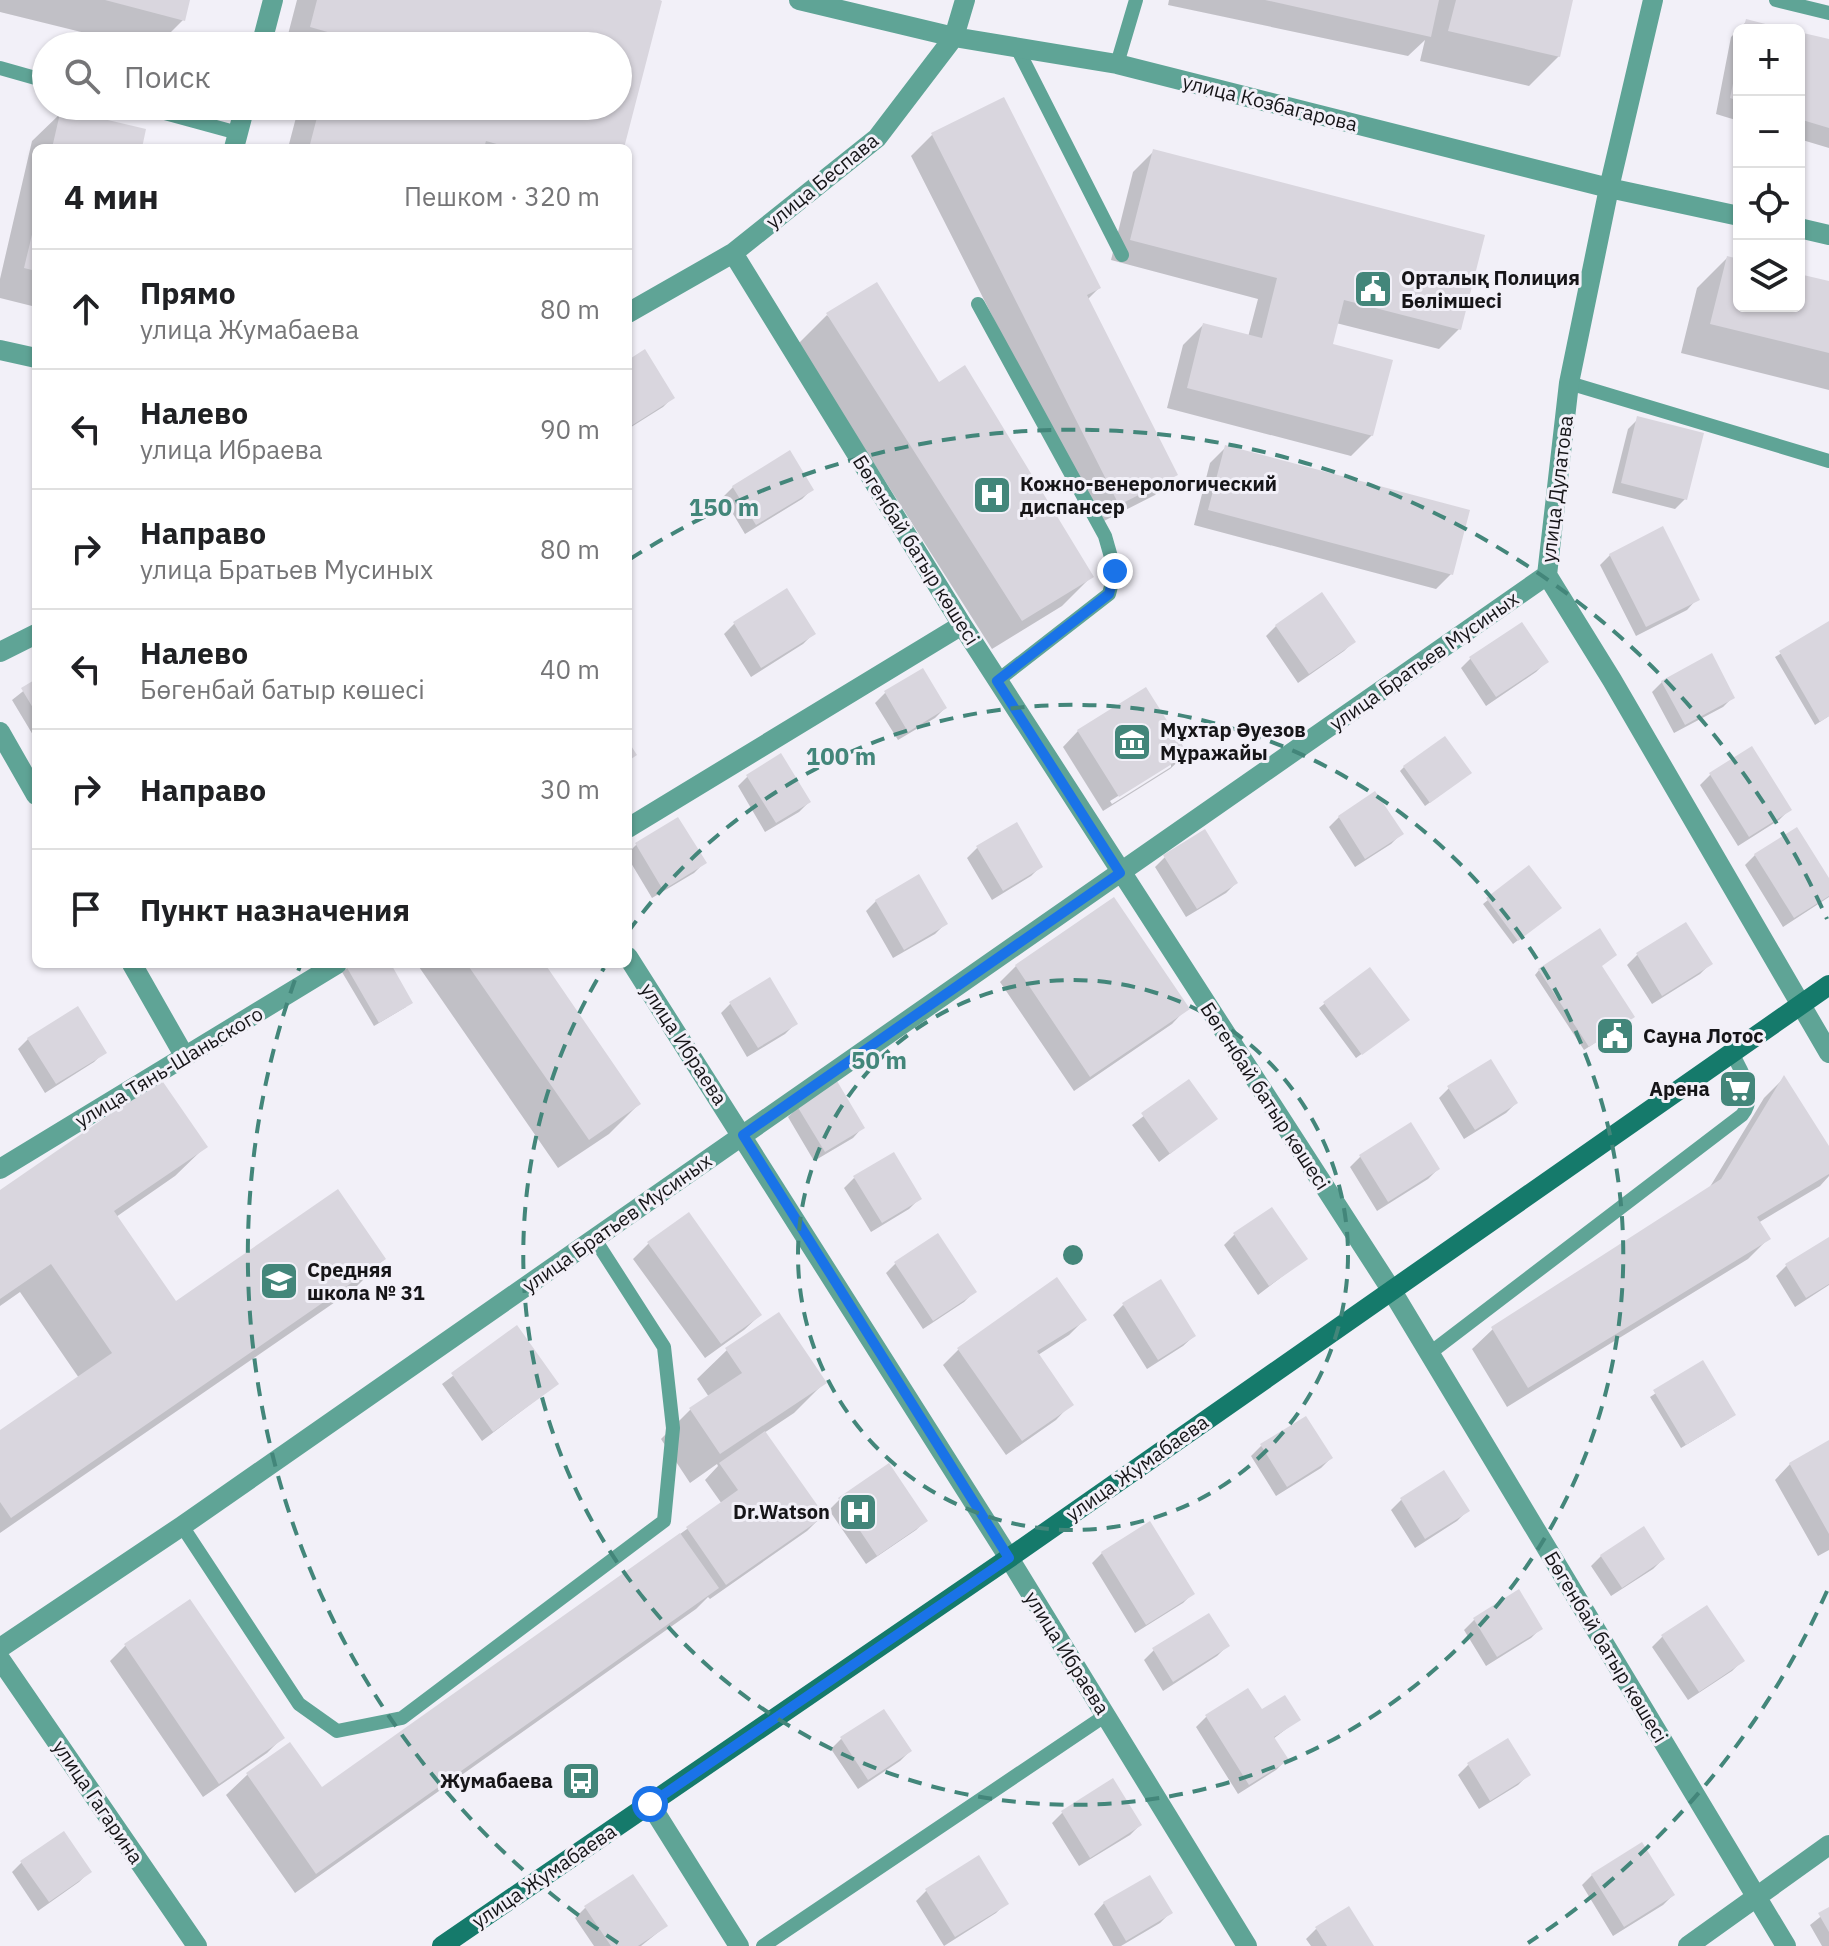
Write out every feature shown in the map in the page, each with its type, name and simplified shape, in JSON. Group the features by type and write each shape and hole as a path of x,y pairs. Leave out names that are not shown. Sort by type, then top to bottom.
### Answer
{"street":[{"path":"265,32 273,0"},
{"name":"улица Козбагарова","path":"799,0 954,37 1117,64 1609,188 1733,215"},
{"name":"улица Беспава","path":"632,311 733,253 877,138 954,37 965,0"},
{"name":"улица Дулатова","path":"1653,0 1609,188 1569,383 1547,575 1612,680 1829,1053"},
{"path":"236,140 241,120"},
{"path":"1805,229 1829,235"},
{"name":"Бөгенбай батыр көшесі","path":"733,253 997,681 1392,1291 1786,1946"},
{"path":"0,350 32,357"},
{"name":"улица Братьев Мусиных","path":"0,1648 182,1526 1547,575"},
{"path":"632,826 962,625"},
{"path":"0,652 32,636"},
{"path":"0,732 32,788"},
{"name":"улица Ибраева","path":"632,963 1009,1558 1247,1946"},
{"path":"134,968 185,1057"},
{"name":"улица Тянь-Шаньского","path":"0,1169 330,968"},
{"name":"улица Жумабаева","path":"442,1946 1009,1558 1829,985"},
{"name":"улица Гагарина","path":"0,1659 197,1946"},
{"path":"650,1804 739,1946"},
{"path":"1688,1946 1829,1845"}],"lane":[{"path":"1117,64 1136,0"},
{"path":"1776,0 1829,13"},
{"path":"1017,48 1122,255"},
{"path":"0,68 32,77"},
{"path":"179,120 236,140"},
{"path":"978,304 1105,536 1115,571 1109,594 997,681"},
{"path":"1569,383 1829,461"},
{"path":"1430,1353 1742,1115 1749,1106 1751,1095 1732,1053"},
{"path":"182,1526 299,1704 337,1731 402,1718 664,1521 673,1428 664,1347 594,1238"},
{"path":"763,1946 1106,1715"}],"building":[{"path":"105,0 190,0 185,21"},
{"path":"317,0 662,1 632,117 632,32 328,32 310,27"},
{"path":"1265,0 1439,0 1431,37"},
{"path":"1456,0 1573,0 1560,57 1448,31"},
{"path":"1746,19 1766,24 1745,24"},
{"path":"1805,33 1829,39 1829,128 1805,121"},
{"path":"1004,97 1101,288 1087,295 1178,475 1119,505 931,133"},
{"path":"58,120 108,120 146,129 143,144 53,144"},
{"path":"316,120 631,120 625,144 497,144 486,141 485,144 310,144"},
{"name":"Орталық Полиция Бөлімшесі","path":"1153,149 1485,235 1461,330 1344,300 1333,344 1393,360 1373,436 1187,388 1203,323 1262,338 1277,278 1130,240"},
{"path":"32,235 32,270 24,268"},
{"path":"1727,256 1733,258 1733,312 1805,312 1805,275 1829,281 1829,353 1710,324"},
{"name":"Кожно-венерологический диспансер","path":"877,282 939,382 965,365 1094,577 1022,621 826,313"},
{"path":"645,349 675,398 632,425 632,357"},
{"path":"1637,416 1704,433 1687,500 1621,483"},
{"path":"1225,445 1470,510 1453,575 1208,510"},
{"path":"790,450 814,490 756,525 732,486"},
{"path":"1663,526 1700,600 1646,627 1609,554"},
{"path":"787,588 816,634 761,668 733,622"},
{"path":"1322,592 1356,642 1309,674 1275,625"},
{"path":"1829,621 1829,716 1820,722 1779,651"},
{"path":"1522,622 1549,662 1496,697 1469,657"},
{"path":"1712,653 1735,698 1685,725 1661,681"},
{"path":"923,668 947,708 908,732 884,691"},
{"path":"32,681 32,706 21,688"},
{"name":"Мұхтар Әуезов Мұражайы","path":"1146,687 1188,754 1119,797 1077,730"},
{"path":"1445,736 1472,773 1430,803 1403,766"},
{"path":"1752,746 1792,810 1749,837 1709,773"},
{"path":"781,753 811,802 776,823 746,775"},
{"path":"1375,791 1404,834 1365,859 1338,816"},
{"path":"678,817 707,863 663,890 635,843"},
{"path":"1017,822 1043,867 1003,891 976,846"},
{"path":"1797,827 1829,878 1829,896 1794,918 1754,854"},
{"path":"1205,829 1238,883 1197,909 1163,855"},
{"path":"1529,865 1562,908 1518,941 1486,898"},
{"path":"919,874 948,924 904,950 875,900"},
{"path":"1114,897 1190,1009 1090,1077 1015,965"},
{"path":"1686,922 1713,964 1662,996 1636,953"},
{"path":"1600,928 1617,955 1602,966 1635,1017 1589,1047 1538,969"},
{"path":"1370,967 1410,1020 1362,1055 1323,1002"},
{"path":"347,968 393,968 413,1003 379,1023"},
{"path":"470,968 548,968 641,1104 589,1140"},
{"path":"770,977 798,1024 758,1048 729,1002"},
{"path":"78,1006 107,1053 56,1084 27,1038"},
{"path":"1491,1059 1518,1103 1475,1130 1447,1086"},
{"path":"1784,1075 1829,1146 1829,1174 1757,1217 1771,1239 1528,1388 1491,1327 1721,1179"},
{"name":"Средняя школа № 31","path":"161,1079 208,1147 114,1211 176,1301 338,1189 386,1259 11,1518 0,1502 0,1430 112,1353 51,1264 0,1299 0,1190"},
{"path":"1189,1079 1218,1119 1170,1154 1141,1113"},
{"path":"837,1081 865,1128 825,1152 797,1106"},
{"path":"1411,1122 1440,1169 1388,1202 1359,1155"},
{"path":"894,1152 922,1199 882,1223 853,1176"},
{"path":"1272,1207 1308,1259 1269,1286 1233,1233"},
{"path":"689,1212 762,1315 721,1344 647,1242"},
{"path":"938,1233 977,1292 933,1321 894,1262"},
{"path":"1829,1237 1829,1284 1806,1298 1785,1264"},
{"path":"1057,1277 1087,1320 1037,1351 1074,1405 1022,1441 957,1348"},
{"path":"1161,1279 1196,1336 1158,1360 1122,1303"},
{"path":"779,1312 827,1383 720,1454 689,1408 742,1373 725,1348"},
{"path":"517,1325 559,1384 493,1432 451,1373"},
{"path":"1703,1360 1736,1415 1686,1445 1653,1390"},
{"path":"1306,1416 1333,1458 1287,1487 1260,1444"},
{"path":"765,1431 825,1516 726,1585 686,1527 738,1490 719,1463"},
{"path":"1829,1440 1829,1534 1789,1463"},
{"path":"889,1463 928,1521 877,1556 838,1498"},
{"path":"1444,1470 1470,1511 1425,1539 1400,1498"},
{"path":"1150,1521 1195,1594 1146,1625 1101,1552"},
{"path":"1644,1526 1665,1559 1622,1588 1600,1555"},
{"path":"680,1533 719,1588 316,1874 246,1773 290,1742 322,1787"},
{"path":"1519,1589 1543,1629 1497,1657 1473,1618"},
{"path":"190,1599 285,1738 219,1784 124,1644"},
{"path":"1707,1605 1745,1661 1699,1692 1661,1635"},
{"path":"1209,1613 1230,1646 1173,1682 1152,1648"},
{"path":"1248,1688 1262,1709 1285,1695 1301,1720 1274,1737 1289,1760 1249,1785 1205,1715"},
{"path":"884,1709 912,1751 868,1780 840,1737"},
{"path":"1508,1738 1531,1775 1490,1801 1467,1763"},
{"path":"1113,1778 1142,1825 1090,1858 1061,1811"},
{"path":"64,1831 92,1872 49,1902 20,1861"},
{"path":"1642,1842 1675,1895 1624,1927 1591,1874"},
{"path":"979,1855 1009,1904 955,1937 925,1889"},
{"path":"633,1874 668,1926 638,1946 611,1946 584,1906"},
{"path":"1150,1875 1173,1913 1126,1941 1103,1902"},
{"path":"1349,1906 1374,1946 1327,1946 1315,1927"},
{"path":"1829,1907 1829,1932 1818,1913"}],"place":[{"name":"Орталық Полиция Бөлімшесі","path":"1373,289"},
{"name":"Кожно-венерологический диспансер","path":"992,495"},
{"name":"Мұхтар Әуезов Мұражайы","path":"1132,742"},
{"name":"Сауна Лотос","path":"1615,1036"},
{"name":"Арена","path":"1738,1089"},
{"name":"Средняя школа № 31","path":"279,1281"},
{"name":"Dr.Watson","path":"858,1512"},
{"name":"Жумабаева","path":"581,1781"}],"route":[{"path":"650,1804 1009,1558 743,1135 1120,873 997,681 1109,594 1115,571"}]}
